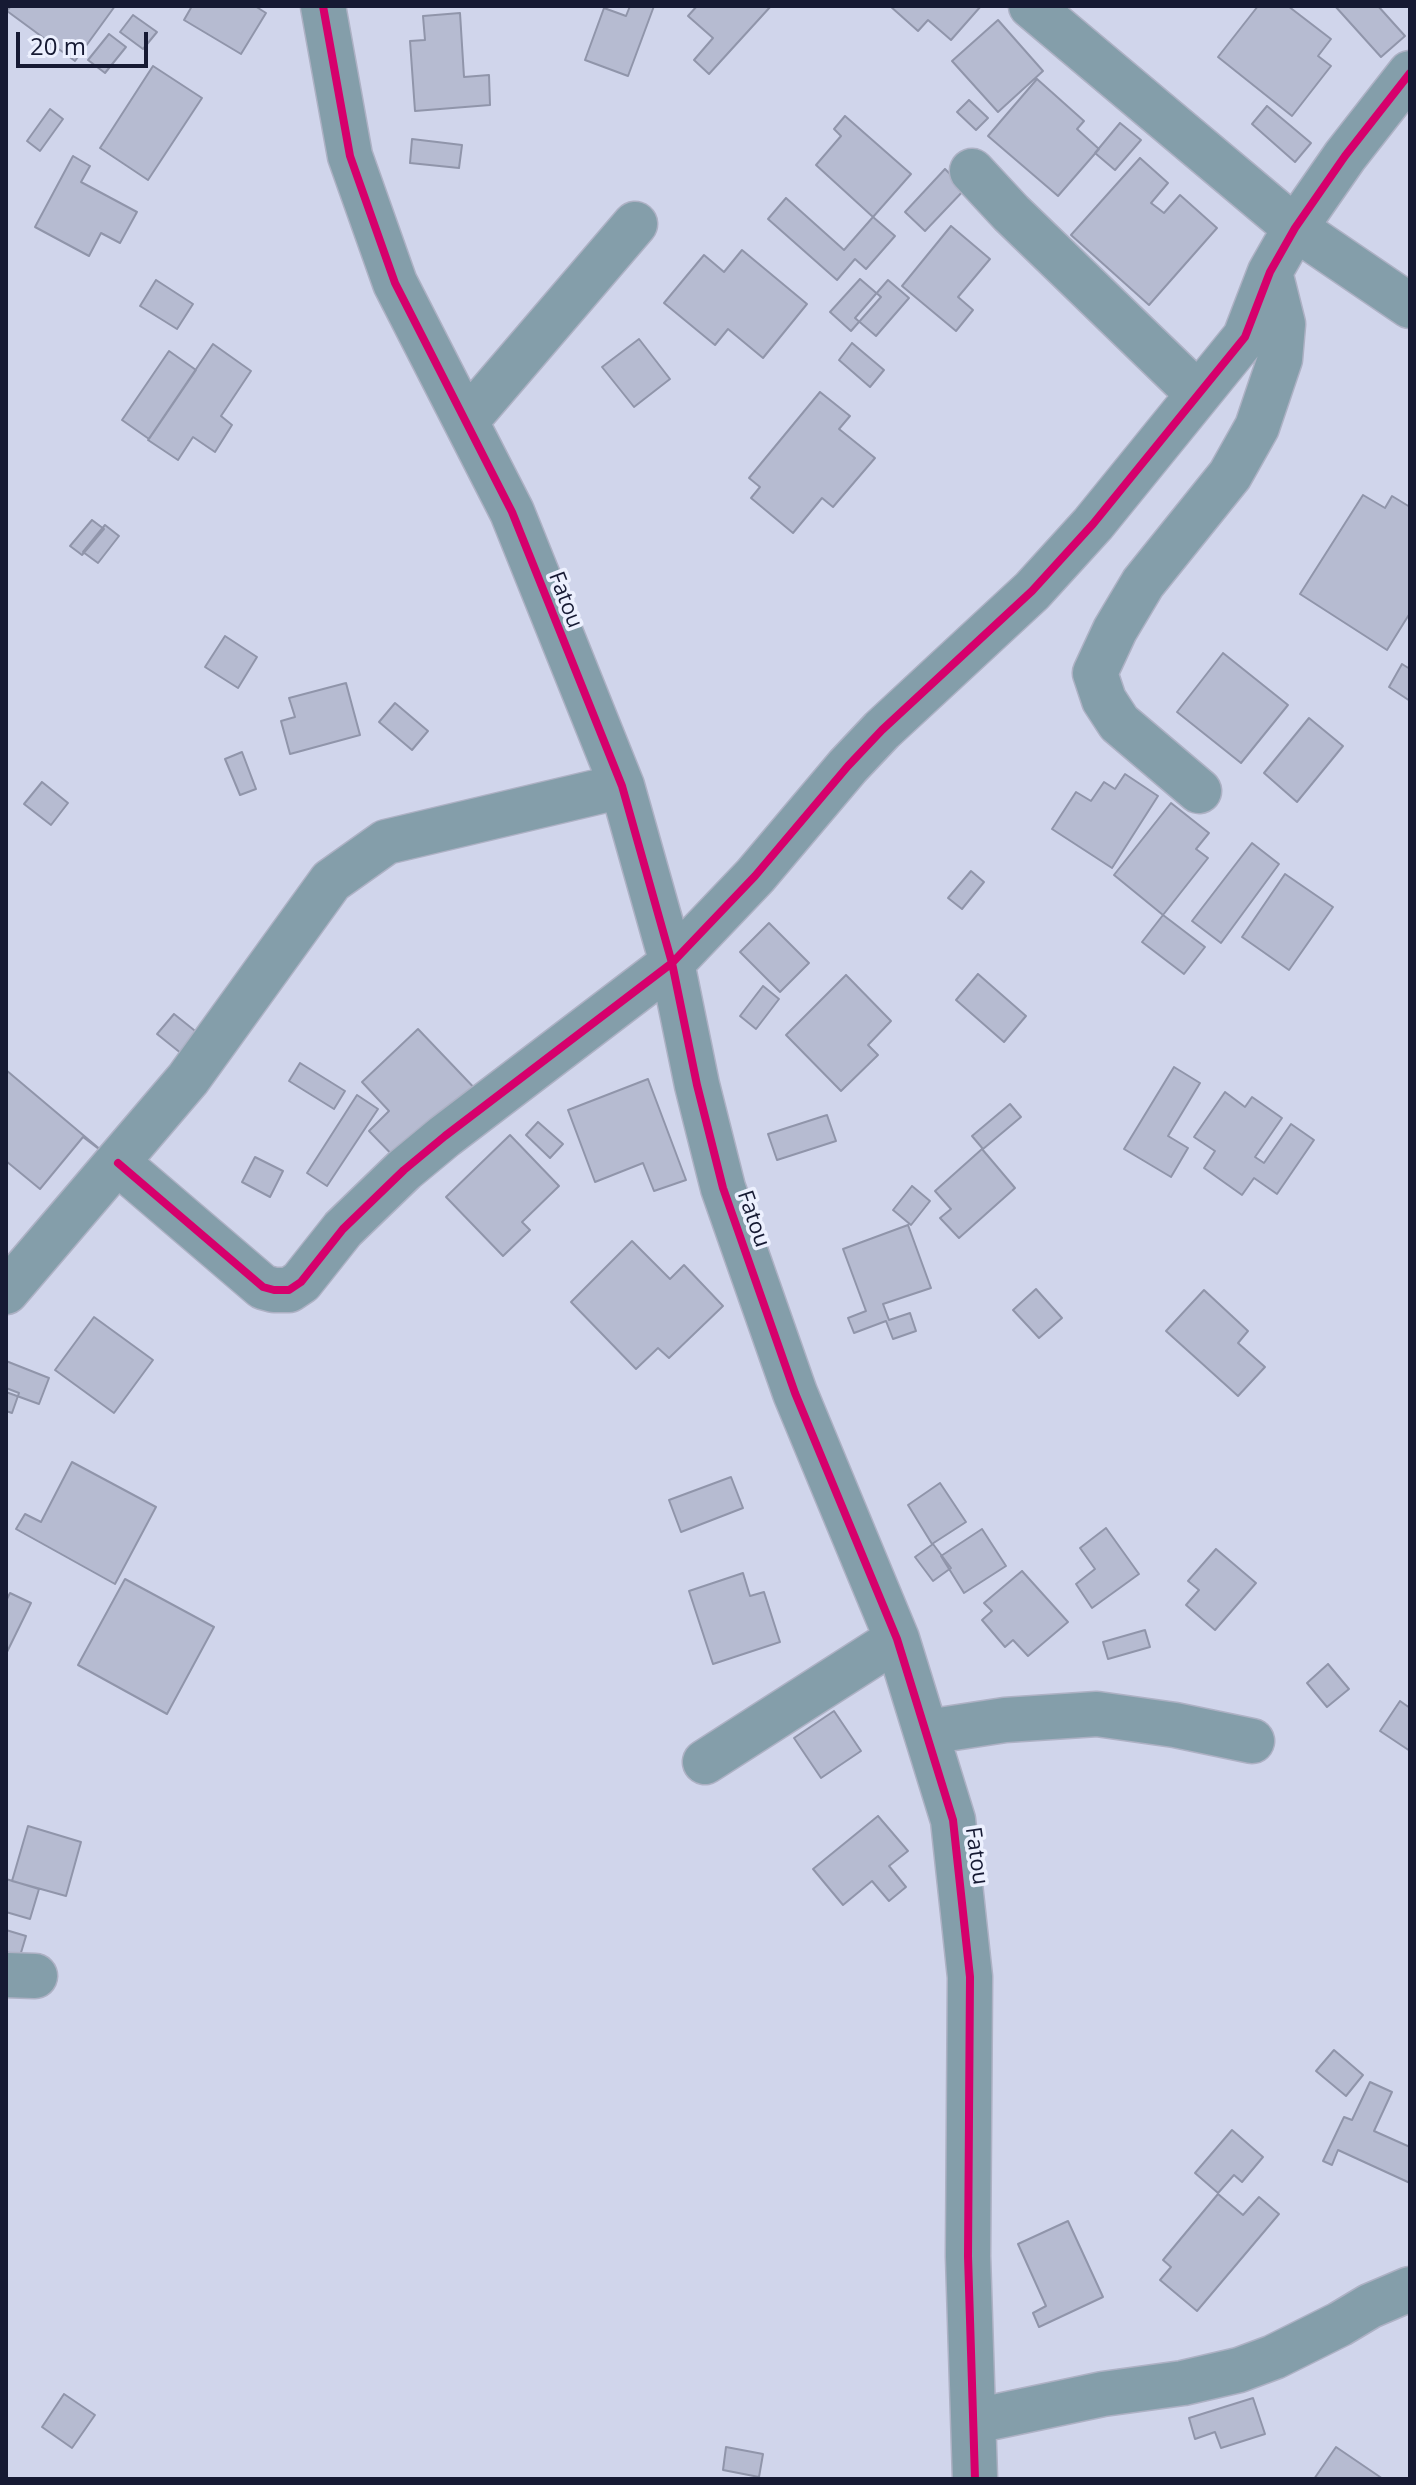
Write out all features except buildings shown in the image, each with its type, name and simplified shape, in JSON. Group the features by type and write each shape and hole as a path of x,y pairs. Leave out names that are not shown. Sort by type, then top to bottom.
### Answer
{"street":[{"name":"Fatou","path":"323,6 350,156 395,283 512,512 622,786 672,963 697,1085 723,1188 795,1393 897,1639 953,1820 970,1977 968,2256 975,2479"},
{"path":"1031,6 1295,228 1410,306"},
{"path":"118,1163 263,1287 289,1290 301,1282 343,1229 404,1170 672,963 755,876 865,748 1032,591 1093,524 1245,337 1270,272 1295,228 1345,156 1410,73"},
{"path":"972,171 1011,213 1198,394"},
{"path":"467,420 635,224"},
{"path":"1199,791 1119,723 1104,700 1095,673 1115,630 1143,583 1230,475 1257,427 1280,359 1283,324 1270,272"},
{"path":"6,1292 188,1079 331,881 386,842 622,786"},
{"path":"705,1762 897,1639"},
{"path":"927,1732 1005,1720 1097,1714 1175,1725 1252,1741"},
{"path":"975,2421 1239,2370 1274,2357 1370,2306 1410,2289"}],"cycle path":[{"path":"323,6 350,156 395,283 512,512 622,786 672,963 697,1085 723,1188 795,1393 897,1639 953,1820 970,1977 968,2256 975,2479"},
{"path":"118,1163 263,1287 289,1290 301,1282 343,1229 404,1170 672,963 755,876 882,730 1032,591 1093,524 1245,337 1270,272 1295,228 1345,156 1410,73"}]}
